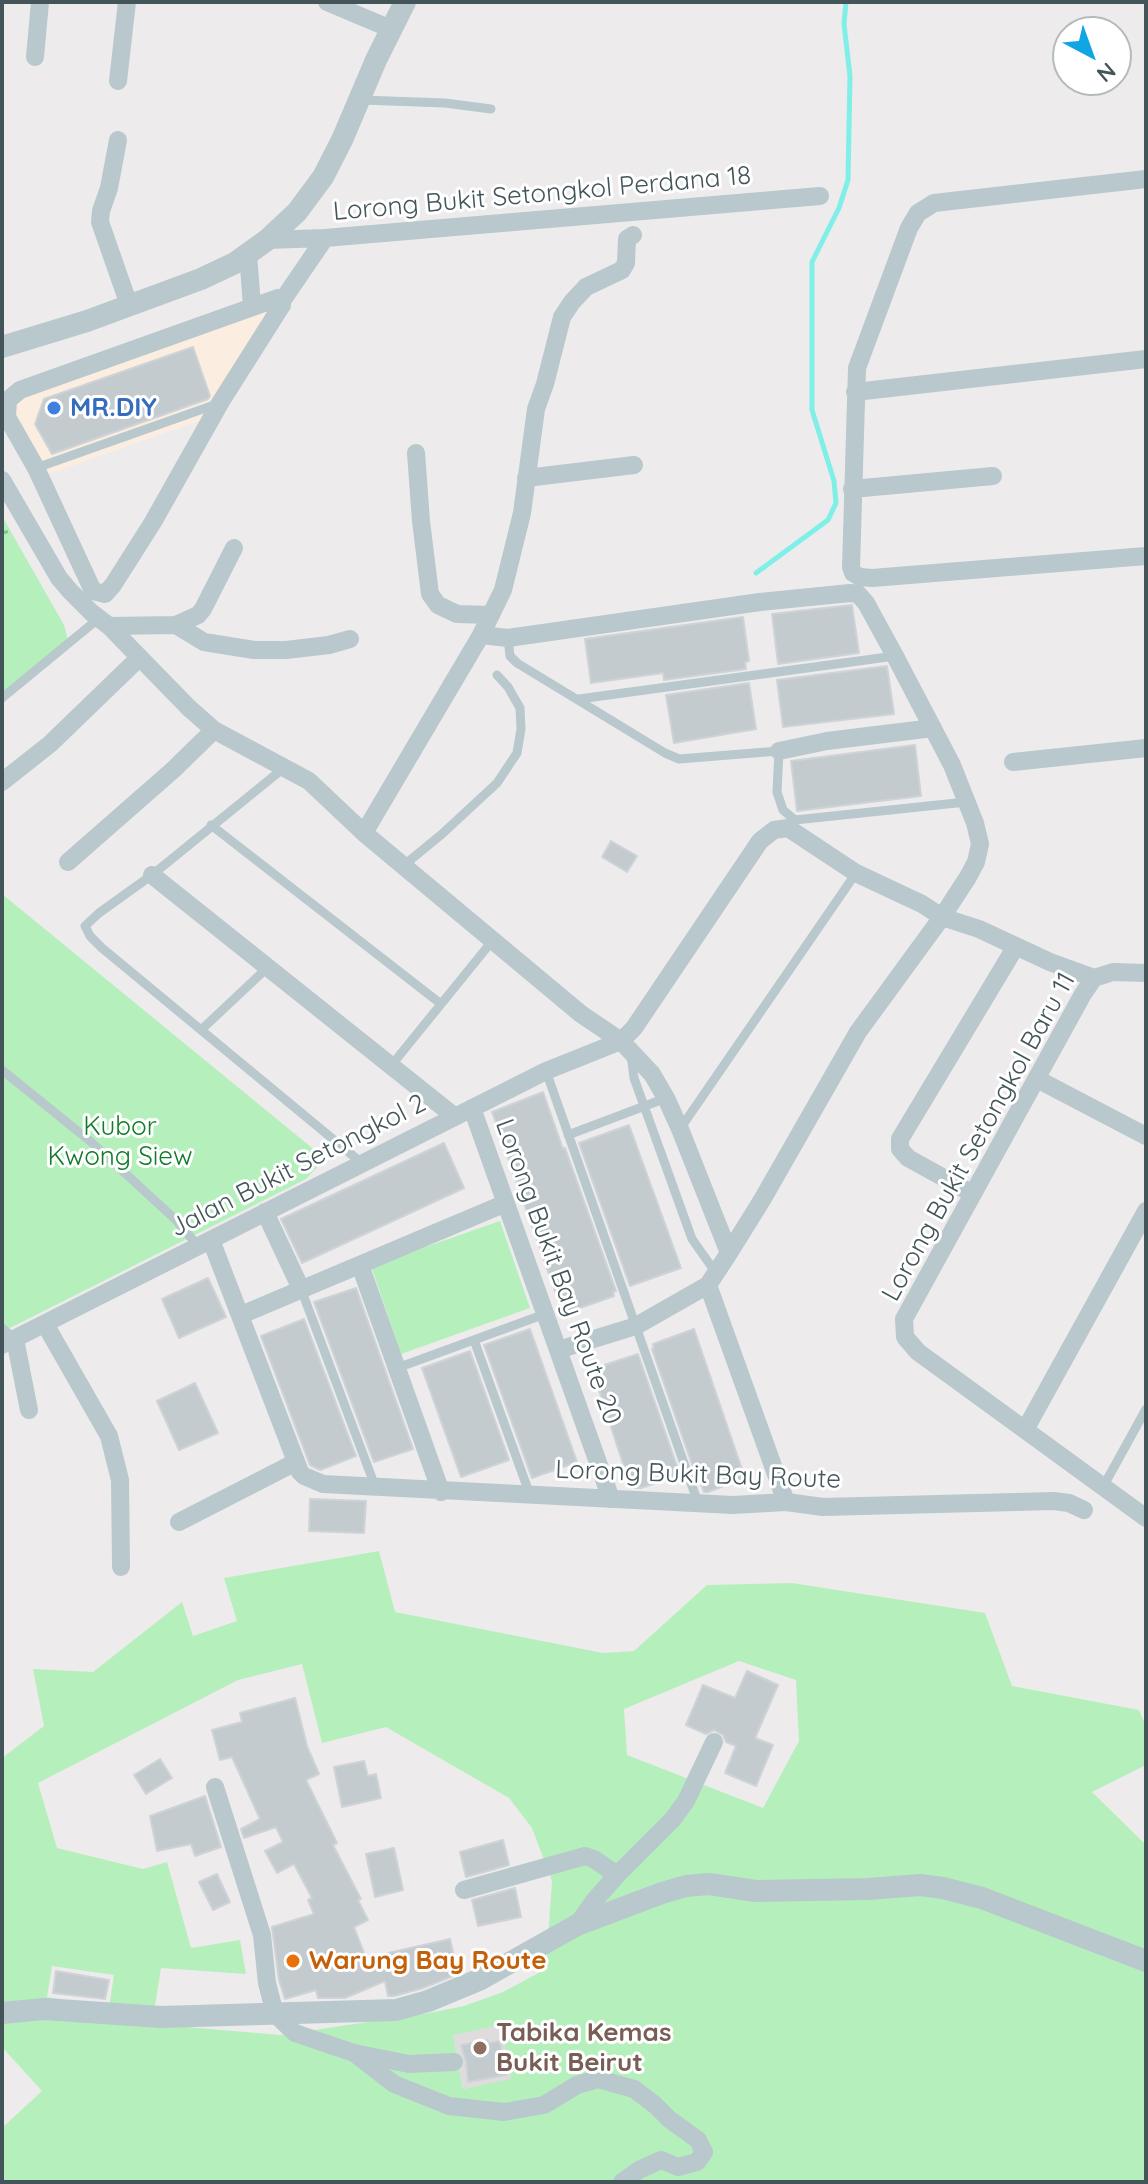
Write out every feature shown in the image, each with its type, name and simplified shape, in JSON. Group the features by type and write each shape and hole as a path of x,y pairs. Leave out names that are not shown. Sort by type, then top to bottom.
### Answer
{"street":[{"path":"35,57 40,2"},
{"path":"118,81 127,2"},
{"path":"327,2 391,29"},
{"path":"2,347 201,279 235,263 267,240 297,212 323,177 405,2"},
{"path":"118,140 100,222 129,305"},
{"path":"1146,179 934,203 918,213 909,228 857,368 851,567 853,573 860,577 872,578 1146,556"},
{"name":"Lorong Bukit Setongkol Perdana 18","path":"267,240 325,238 820,196"},
{"path":"364,833 481,635 507,577 522,513 536,409 562,317 586,287 622,270 626,263 627,239 633,235"},
{"path":"282,301 278,298 252,306 20,390 8,400 7,417 36,468 93,591 105,594 113,585 282,301 325,238"},
{"path":"248,254 252,306"},
{"path":"855,392 1146,359"},
{"path":"416,453 430,594 438,605 457,614 491,615"},
{"path":"526,478 634,465"},
{"path":"36,468 3,483 59,578 70,591 214,730 309,781 364,833 581,1014 625,1046 652,1074 680,1129 729,1253"},
{"path":"852,489 993,476"},
{"path":"103,622 176,625 198,615 234,548"},
{"path":"481,635 508,638 760,602 858,594 866,603 952,765 980,844 968,877 858,1032 756,1211 712,1279 636,1326 558,1350"},
{"path":"176,625 204,642 254,650 286,650 350,639"},
{"path":"2,782 50,744 139,658"},
{"path":"779,751 827,741 933,728"},
{"path":"68,862 214,730"},
{"path":"1013,762 1146,748"},
{"path":"625,1046 760,841 774,830 788,828 856,873 922,904 942,917 979,929 1050,962 1094,978"},
{"path":"152,875 454,1116"},
{"path":"973,1194 908,1158 900,1149 900,1139 1016,946"},
{"name":"Lorong Bukit Setongkol Baru 11","path":"1025,1430 918,1352 905,1337 904,1319 1094,978 1113,972 1146,973"},
{"name":"Jalan Bukit Setongkol 2","path":"6,1337 45,1324 546,1071 625,1046"},
{"path":"1037,1079 1146,1136"},
{"name":"Lorong Bukit Bay Route 20","path":"472,1108 611,1499"},
{"path":"241,1315 506,1203"},
{"path":"1146,1211 1025,1430 1146,1518"},
{"path":"265,1212 301,1289"},
{"path":"179,1522 296,1462 241,1315 204,1243"},
{"path":"360,1265 441,1492"},
{"path":"712,1279 786,1502"},
{"path":"45,1324 109,1436 120,1480 121,1567"},
{"path":"6,1337 29,1410"},
{"name":"Lorong Bukit Bay Route","path":"296,1462 300,1472 323,1484 441,1492 733,1505 786,1502 823,1507 1054,1501 1084,1510"},
{"path":"577,1925 617,1875 673,1819 686,1801 714,1742"},
{"path":"215,1787 262,1935 267,1983 275,2014 295,2033 354,2053 409,2064 454,2062"},
{"path":"464,1890 585,1856 617,1875"},
{"path":"2,2013 44,2009 161,2017 396,2010 428,2001 481,1979 577,1925 662,1893 709,1884 756,1891 920,1885 982,1898 1146,1961"},
{"path":"354,2053 394,2084 449,2106 504,2112 517,2110 544,2105 577,2085 598,2079 634,2089 698,2140 704,2152 697,2162 678,2167 661,2160 622,2182"}],"lane":[{"path":"358,100 445,103 491,109"},
{"path":"36,468 220,403"},
{"path":"2,698 103,622"},
{"path":"508,638 510,656 517,663 679,759 779,751 777,792 783,810 795,820 966,802"},
{"path":"579,699 895,656"},
{"path":"403,866 497,783 517,753 520,708 497,675"},
{"path":"285,767 85,926 102,948 363,1164"},
{"path":"211,825 441,1004"},
{"path":"680,1129 856,873"},
{"path":"390,1067 493,940"},
{"path":"201,1030 267,968"},
{"path":"625,1046 692,1239 712,1279"},
{"path":"2,1070 90,1141 204,1243"},
{"path":"546,1071 698,1503"},
{"path":"568,1135 666,1098"},
{"path":"301,1289 375,1486"},
{"path":"397,1368 545,1314"},
{"path":"474,1340 530,1495"},
{"path":"1103,1487 1146,1409"}],"shaded area":[{"path":"275,298 216,415 43,476 11,415 12,398"},
{"name":"Tabika Kemas Bukit Beirut","path":"501,2025 511,2080 463,2089 453,2034"}],"green space":[{"path":"2,516 64,625 68,640 2,697"},
{"name":"Kubor Kwong Siew","path":"2,894 311,1147 323,1161 306,1179 2,1332"},
{"path":"500,1221 530,1308 401,1354 371,1266"},
{"path":"379,1551 395,1612 603,1653 634,1651 707,1585 792,1583 985,1613 1012,1686 1139,1710 1146,1726 1146,1765 1092,1792 1146,1845 1146,2182 2,2182 2,2128 42,2091 2,2047 2,1758 44,1726 33,1669 93,1672 182,1602 193,1636 237,1621 224,1578","holes":["739,1661 796,1680 799,1741 763,1808 627,1755 624,1709","302,1664 322,1743 386,1727 509,1798 532,1828 552,1881 546,1969 503,1992 464,2006 280,2035 152,2024 161,1968 246,1974 240,1940 191,1948 167,1862 143,1869 57,1848 38,1783 238,1680","52,1966 114,1975 109,2007 47,1997","501,2025 511,2079 463,2089 453,2035"]}],"building":[{"path":"193,347 210,396 208,399 52,454 35,424 44,399"},
{"path":"852,605 859,653 778,664 772,614"},
{"path":"743,617 749,661 745,662 746,669 664,680 663,673 591,683 585,639"},
{"path":"887,666 894,714 783,727 777,680"},
{"path":"749,683 756,729 674,743 666,695"},
{"path":"915,745 921,796 797,811 791,761"},
{"path":"611,841 637,856 627,872 602,857"},
{"path":"543,1092 616,1291 613,1292 614,1296 563,1314 492,1112"},
{"path":"629,1125 681,1268 630,1286 579,1143"},
{"path":"444,1143 464,1188 302,1263 281,1219"},
{"path":"208,1278 226,1317 179,1338 162,1299"},
{"path":"356,1288 413,1449 374,1462 314,1302"},
{"path":"304,1319 356,1456 320,1470 310,1465 261,1336"},
{"path":"530,1329 577,1462 532,1478 484,1345"},
{"path":"694,1329 745,1478 708,1492 704,1492 694,1470 652,1349 653,1344"},
{"path":"470,1351 509,1460 461,1477 422,1368"},
{"path":"638,1354 680,1475 641,1488 631,1488 592,1369"},
{"path":"195,1383 218,1433 179,1450 157,1401"},
{"path":"310,1499 366,1501 364,1533 309,1531"},
{"path":"747,1671 778,1685 755,1738 773,1745 756,1786 725,1773 736,1746 726,1742 723,1735 714,1730 706,1734 686,1725 703,1685 735,1698"},
{"path":"295,1698 307,1746 319,1774 306,1780 337,1843 333,1845 361,1899 358,1900 368,1920 354,1927 366,1958 450,1939 458,1974 394,1996 388,1996 385,1981 345,1998 318,1998 316,1990 285,1999 279,1980 272,1927 314,1914 308,1900 312,1898 294,1864 277,1873 265,1851 283,1842 276,1827 244,1838 241,1829 260,1819 232,1757 220,1760 212,1730 242,1722 240,1713"},
{"path":"160,1759 172,1778 146,1794 134,1775"},
{"path":"364,1761 368,1776 376,1774 381,1798 342,1807 334,1767"},
{"path":"205,1796 221,1847 195,1856 191,1844 157,1851 150,1816"},
{"path":"503,1840 509,1865 466,1877 460,1852"},
{"path":"394,1848 403,1890 375,1897 366,1854"},
{"path":"217,1874 230,1902 213,1910 199,1882"},
{"path":"515,1888 521,1917 478,1926 472,1900"},
{"path":"56,1971 109,1980 105,1999 53,1993"},
{"path":"488,2040 489,2043 500,2041 506,2075 468,2082 461,2045"}],"waterway":[{"path":"756,573 828,520 836,503 834,481 812,410 812,262 839,208 848,180 850,76 844,24 846,2"}],"place":[{"name":"MR.DIY","path":"54,408"},
{"name":"Warung Bay Route","path":"293,1961"},
{"name":"Tabika Kemas Bukit Beirut","path":"480,2048"}]}
